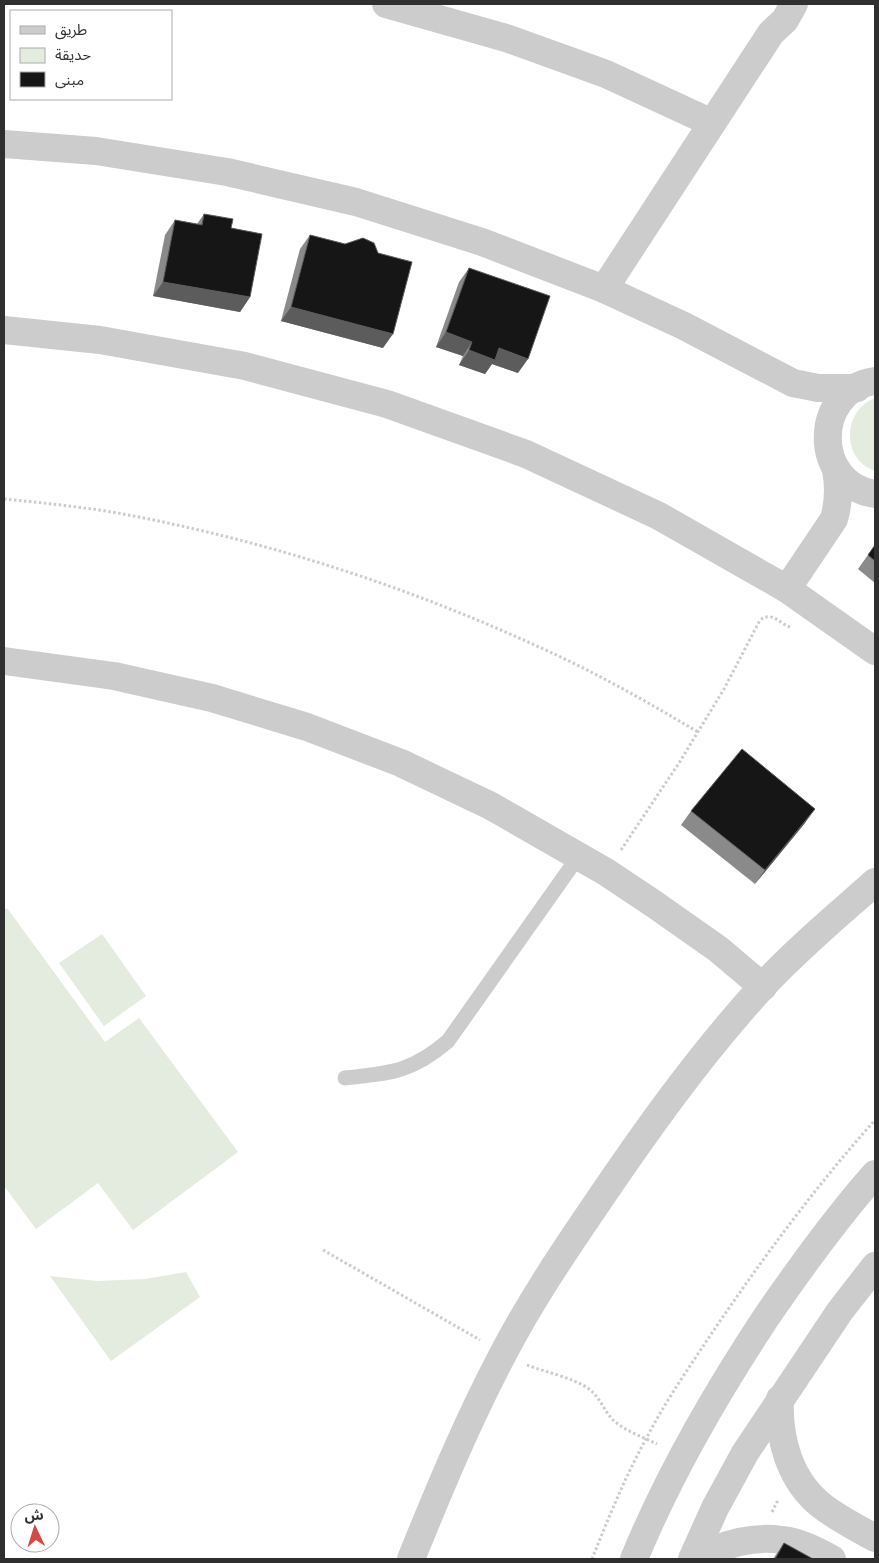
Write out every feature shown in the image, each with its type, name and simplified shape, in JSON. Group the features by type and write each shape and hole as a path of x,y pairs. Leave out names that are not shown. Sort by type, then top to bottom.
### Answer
{"street":[{"path":"386,4 496,35 606,74 712,122"},
{"path":"771,33 779,4"},
{"path":"604,289 771,33 785,20 794,4"},
{"path":"4,144 96,151 227,172 356,202 482,242 604,289 684,326 793,383 818,388 866,384"},
{"path":"4,330 100,340 245,366 387,404 526,454 660,516 787,589 875,651"},
{"path":"793,383 816,413 827,435"},
{"path":"866,384 845,396 836,407 827,435 828,450 836,469 843,478 855,488 875,494"},
{"path":"787,589 834,519 838,507 839,494 836,469"},
{"path":"834,519 852,507 875,498"},
{"path":"4,661 114,676 212,698 307,727 410,768 491,806 606,872 718,950 763,987"},
{"path":"411,1559 441,1484 503,1354 530,1306 638,1142 698,1062 763,987 875,882"},
{"path":"634,1559 666,1488 700,1424 737,1362 798,1271 875,1174"},
{"path":"692,1559 715,1508 745,1453 840,1311 875,1266"},
{"path":"780,1399 779,1419 782,1438 787,1457 796,1475 807,1491 821,1505 837,1517 875,1538"},
{"path":"700,1559 723,1547 762,1539 782,1540 802,1545 832,1559"}],"lane":[{"path":"345,1078 400,1070 434,1054 448,1041 578,857"}],"path":[{"path":"4,499 122,514 181,526 247,541 312,559 375,580 505,632 571,662 698,732"},
{"path":"606,872 698,732 724,689 760,620 764,617 774,616 788,627 799,626 804,623 814,608"},
{"path":"592,1559 612,1510 646,1438 694,1360 746,1283 801,1208 875,1120"},
{"path":"762,1539 775,1505 796,1475"}],"green space":[{"path":"875,398 875,471 864,465 856,456 851,446 850,435 856,413 864,404"},
{"path":"7,908 105,1042 139,1018 238,1152 133,1230 98,1183 36,1229 4,1186 4,910"},
{"path":"102,934 146,996 104,1026 59,963"},
{"path":"186,1272 200,1297 111,1361 50,1276 97,1281 145,1279"}],"building":[{"path":"204,214 233,219 231,228 262,234 250,297 163,282 175,220 202,225"},
{"path":"310,235 345,244 363,238 374,243 378,253 412,262 393,334 291,307"},
{"path":"469,268 550,296 528,359 499,348 495,360 469,350 472,342 446,332"},
{"path":"875,545 875,561 868,555"},
{"path":"742,749 815,809 765,870 691,811"},
{"path":"784,1543 813,1559 775,1559"}]}
